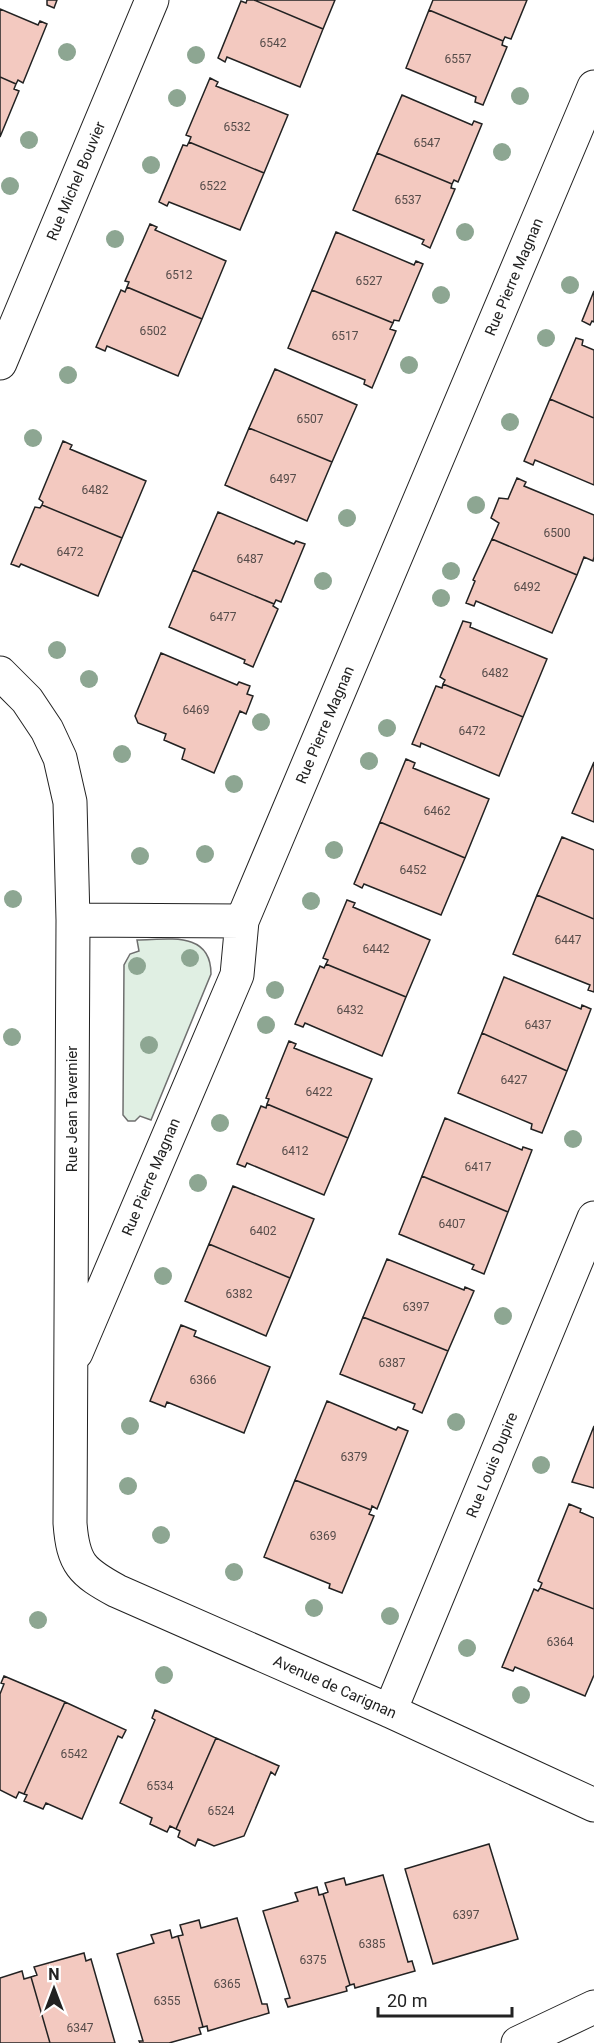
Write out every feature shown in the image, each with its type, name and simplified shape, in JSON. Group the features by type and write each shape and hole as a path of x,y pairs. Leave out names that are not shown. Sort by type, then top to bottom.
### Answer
{"street":[{"name":"Rue Michel Bouvier","path":"0,363 152,0"},
{"name":"Rue Pierre Magnan","path":"71,1366 237,975 242,921 594,87"},
{"name":"Rue Jean Tavernier","path":"0,673 27,700 47,730 60,758 70,802 73,921 70,1523 71,1546 79,1564"},
{"path":"73,921 242,921"},
{"name":"Rue Louis Dupire","path":"390,1711 594,1218"},
{"name":"Avenue de Carignan","path":"79,1564 95,1579 117,1591 390,1711 594,1805"},
{"path":"518,2043 594,2007"}],"green space":[{"path":"174,939 195,944 204,950 209,960 211,974 151,1120 140,1116 135,1121 128,1121 123,1115 124,965 130,954 139,951 137,940"}],"building":[{"path":"47,0 57,0 54,8 47,5"},
{"path":"247,0 254,0 323,29 300,87 227,57 225,62 218,58 241,1 246,3"},
{"path":"254,0 335,0 323,29"},
{"path":"433,0 527,0 511,39 505,37 503,41 429,10"},
{"path":"0,9 38,25 40,21 47,24 23,83 18,80 16,84 0,77"},
{"path":"429,10 503,41 502,45 507,47 483,105 475,102 476,97 406,68"},
{"path":"0,77 16,84 14,89 19,91 0,137"},
{"path":"210,78 218,82 216,86 288,115 264,173 189,142 191,137 186,135"},
{"path":"402,95 472,125 474,121 482,124 458,182 454,180 452,184 377,153"},
{"path":"189,142 264,173 240,230 169,202 167,206 159,202 183,145 187,146"},
{"path":"377,153 452,184 451,188 455,189 430,248 422,244 424,240 353,210"},
{"path":"150,224 157,227 155,230 226,261 202,319 127,287 129,282 125,281"},
{"path":"336,232 414,265 416,261 423,264 399,321 394,320 393,323 312,290"},
{"path":"127,287 202,319 178,376 107,346 105,351 96,347 121,290 125,292"},
{"path":"312,290 393,323 390,329 396,331 372,388 364,384 365,380 288,348"},
{"path":"594,291 594,322 592,321 590,325 582,321"},
{"path":"576,338 583,340 582,345 594,350 594,418 550,399"},
{"path":"275,369 357,405 332,462 249,428"},
{"path":"550,399 594,418 594,485 535,460 533,465 524,461"},
{"path":"249,428 332,462 307,521 225,485"},
{"path":"63,441 72,445 70,449 146,481 122,538 42,505 43,502 39,499"},
{"path":"517,478 526,482 524,486 594,515 593,561 584,557 577,575 492,539 499,523 491,518 499,498 508,499"},
{"path":"42,505 122,538 98,596 21,564 19,567 11,564 35,507 40,508"},
{"path":"218,512 294,544 296,541 305,544 281,602 276,600 274,604 193,570"},
{"path":"492,539 577,575 552,633 476,601 474,606 466,603 475,581 473,580"},
{"path":"193,570 274,604 273,606 278,609 253,667 244,663 245,660 169,627"},
{"path":"463,621 471,623 470,627 547,659 523,717 443,684 445,680 440,677"},
{"path":"161,653 237,685 239,682 250,686 247,694 253,696 246,714 240,711 214,773 182,759 185,749 164,740 166,734 138,723 135,716"},
{"path":"443,684 523,717 499,776 421,743 420,747 412,744 436,686 442,688"},
{"path":"406,759 415,763 413,768 489,799 465,858 380,822"},
{"path":"594,762 594,822 572,813"},
{"path":"380,822 465,858 441,915 364,884 362,888 354,884"},
{"path":"562,837 594,850 594,919 537,895"},
{"path":"537,895 594,919 594,992 588,990 590,985 513,954"},
{"path":"347,900 355,903 353,907 430,940 406,997 326,964 328,960 323,958"},
{"path":"326,964 406,997 382,1056 305,1023 303,1027 295,1024 320,966 324,968"},
{"path":"504,977 581,1009 582,1005 591,1009 567,1071 482,1033"},
{"path":"482,1033 567,1071 542,1133 531,1129 532,1124 458,1093"},
{"path":"289,1041 296,1044 294,1048 372,1079 348,1138 267,1104 269,1099 266,1098"},
{"path":"267,1104 348,1138 324,1195 247,1163 245,1167 237,1164 261,1106 266,1108"},
{"path":"445,1118 522,1150 523,1147 532,1150 508,1212 422,1176"},
{"path":"422,1176 508,1212 484,1274 472,1269 474,1265 399,1234"},
{"path":"233,1186 314,1219 290,1278 209,1244"},
{"path":"209,1244 290,1278 266,1336 185,1301"},
{"path":"387,1259 464,1290 465,1287 474,1291 448,1351 363,1317"},
{"path":"363,1317 448,1351 422,1413 413,1409 415,1404 340,1374"},
{"path":"181,1325 196,1331 194,1336 270,1367 244,1433 167,1402 165,1407 150,1401"},
{"path":"327,1401 396,1430 398,1427 408,1431 377,1509 372,1506 371,1510 295,1480"},
{"path":"594,1426 594,1488 572,1482"},
{"path":"295,1480 371,1510 369,1514 374,1516 342,1593 329,1588 330,1584 264,1557"},
{"path":"569,1504 594,1518 594,1609 540,1588 542,1583 538,1581"},
{"path":"540,1588 594,1609 594,1675 585,1696 515,1667 513,1671 502,1667 534,1589 538,1591"},
{"path":"4,1676 65,1702 24,1794 19,1792 16,1798 0,1790 0,1694"},
{"path":"65,1702 126,1730 122,1738 118,1736 82,1819 46,1803 43,1809 24,1801 27,1795 24,1794"},
{"path":"155,1710 216,1738 176,1829 170,1826 167,1832 150,1824 152,1818 120,1803 155,1720 152,1718"},
{"path":"216,1738 279,1766 275,1775 271,1772 244,1836 214,1846 198,1839 195,1846 178,1837 180,1831 176,1829"},
{"path":"489,1844 518,1939 433,1964 405,1869"},
{"path":"383,1875 408,1962 412,1961 415,1971 355,1988 354,1984 350,1985 323,1894 328,1892 325,1883 344,1878 346,1885"},
{"path":"317,1887 319,1895 323,1894 350,1985 346,1987 347,1991 288,2007 285,1999 290,1998 263,1911 298,1901 295,1893"},
{"path":"237,1918 262,2004 267,2004 269,2013 208,2031 207,2026 203,2027 178,1936 183,1935 180,1925 199,1920 201,1928"},
{"path":"170,1930 172,1938 178,1936 203,2027 199,2028 201,2034 169,2043 140,2043 139,2041 143,2041 117,1954 154,1943 151,1935"},
{"path":"84,1953 86,1961 91,1959 115,2043 50,2043 31,1977 37,1975 34,1967"},
{"path":"22,1971 24,1979 31,1977 50,2043 0,2043 0,1978"}]}
